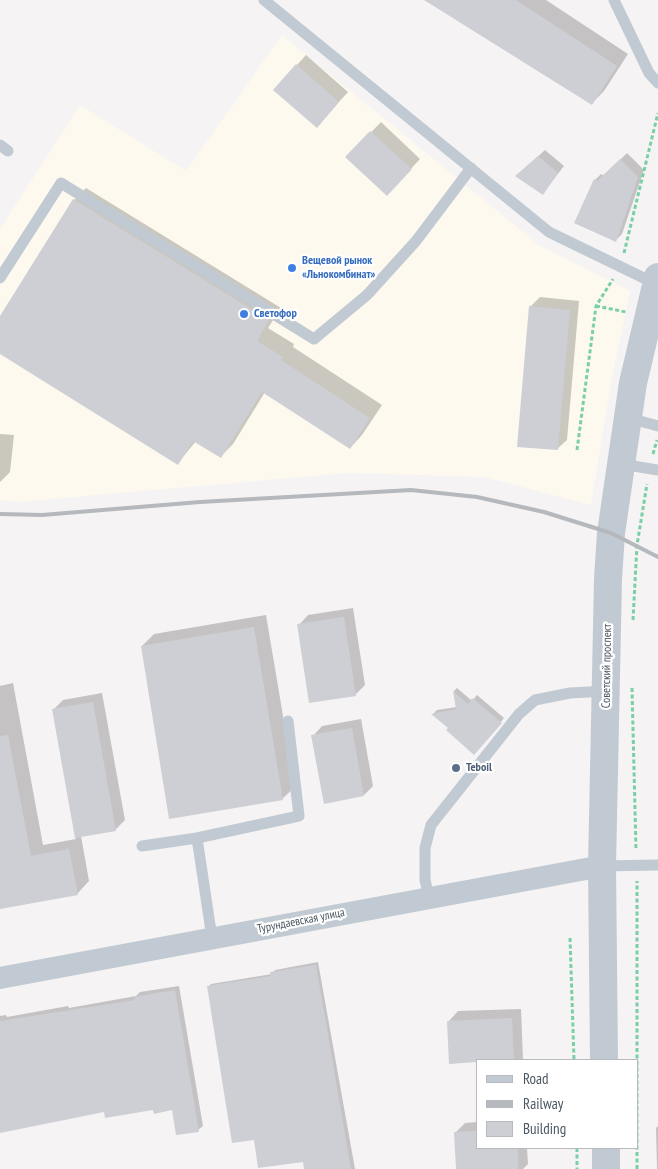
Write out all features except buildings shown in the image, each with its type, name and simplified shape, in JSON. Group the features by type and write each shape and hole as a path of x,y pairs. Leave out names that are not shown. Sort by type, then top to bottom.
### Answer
{"street":[{"name":"Советский проспект","path":"604,1059 602,866 608,579 611,533 633,383 657,280"},
{"name":"Турундаевская улица","path":"0,978 602,866"},
{"path":"606,1149 606,1169"}],"lane":[{"path":"264,0 549,232 657,280"},
{"path":"614,0 649,73 658,83"},
{"path":"0,278 61,183 314,339 368,295 416,241 471,168"},
{"path":"629,418 658,426"},
{"path":"621,464 654,469"},
{"path":"429,897 425,880 425,848 431,825 519,714 536,700 570,693 606,691"},
{"path":"142,846 197,838 299,816 288,721"},
{"path":"197,838 212,938"},
{"path":"602,866 658,865"}],"path":[{"path":"633,622 637,545 654,469 658,435"},
{"path":"632,682 637,866 637,1059"},
{"path":"570,938 574,1059"},
{"path":"577,1149 577,1169"},
{"path":"637,1149 637,1169"}],"shaded area":[{"name":"Вещевой рынок «Льнокомбинат»","path":"282,35 539,245 630,291 611,383 591,505 484,477 349,473 16,502 0,500 0,229 80,105 186,171"}],"railway":[{"path":"0,514 42,515 200,502 411,490 477,497 544,512 611,533 658,557"}],"place":[{"name":"Вещевой рынок «Льнокомбинат»","path":"292,268"},
{"name":"Светофор","path":"244,314"},
{"name":"Teboil","path":"456,768"}]}
